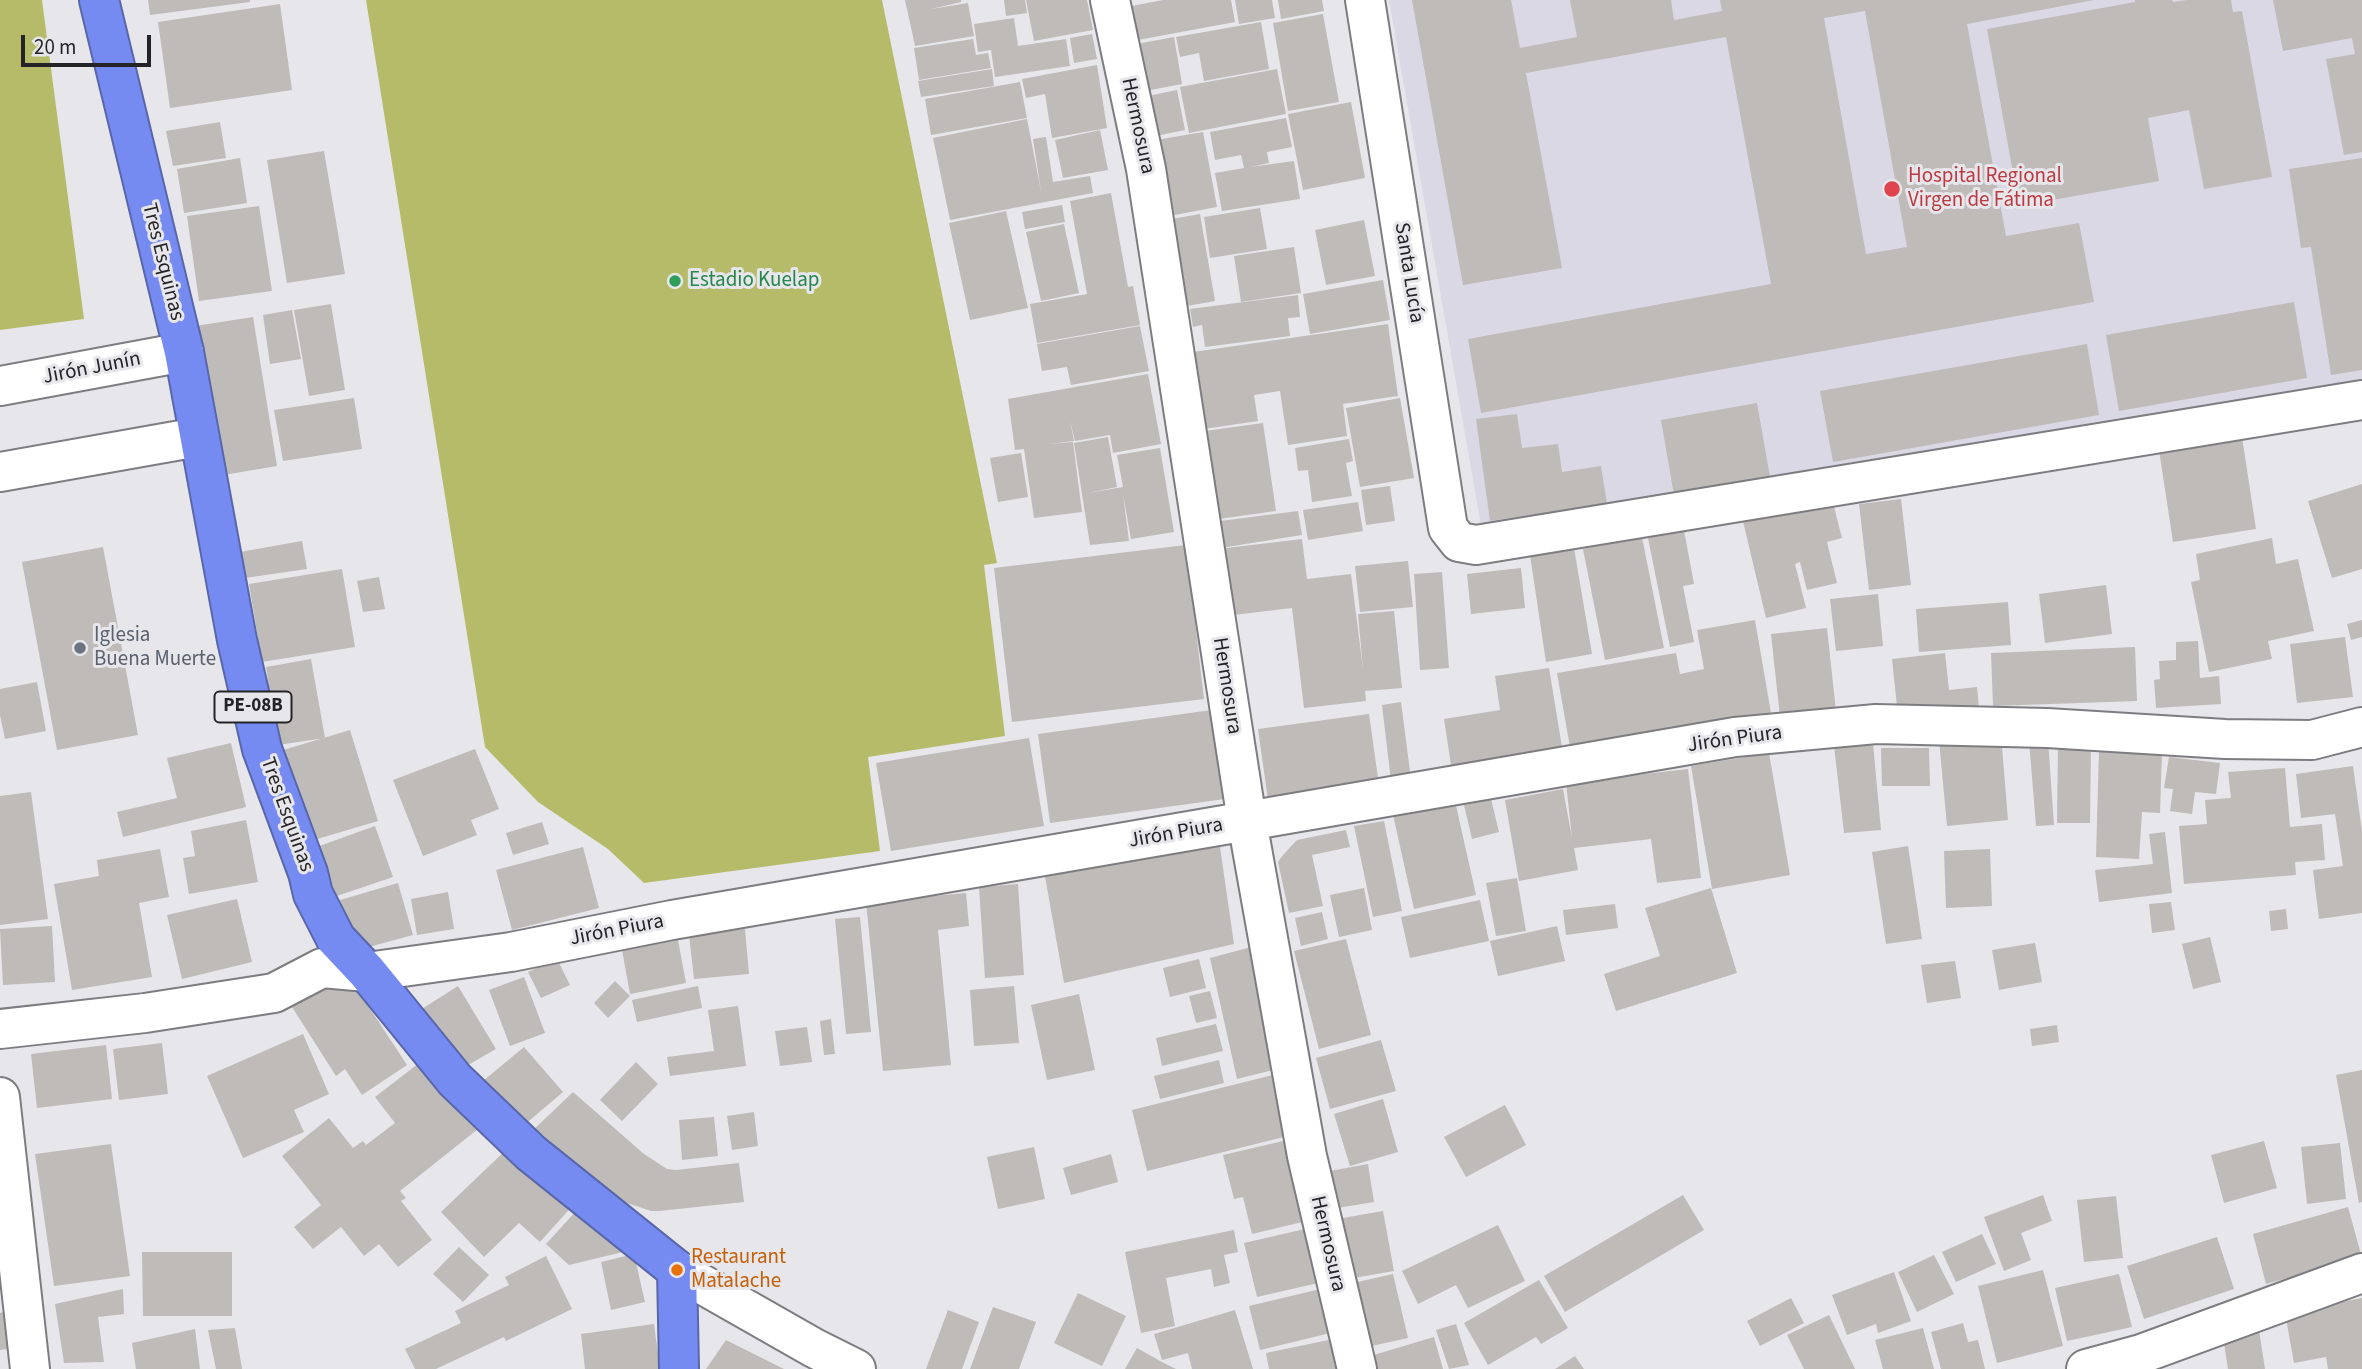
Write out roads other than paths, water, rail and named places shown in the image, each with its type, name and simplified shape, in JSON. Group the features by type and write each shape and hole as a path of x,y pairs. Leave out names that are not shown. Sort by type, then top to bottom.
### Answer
{"highway":[{"name":"Tres Esquinas","path":"99,0 184,352 237,640 262,749 308,873 313,894 336,939 367,972 464,1090 531,1153 677,1270"},
{"path":"677,1270 679,1369"}],"street":[{"name":"Hermosura","path":"1110,0 1146,169 1247,821 1307,1156 1357,1369"},
{"name":"Santa Lucía","path":"1365,0 1448,528 1459,542 1476,545 2362,400"},
{"name":"Jirón Junín","path":"0,386 184,352"},
{"path":"0,472 198,437"},
{"name":"Jirón Piura","path":"0,1029 145,1013 274,993 322,968 367,972 511,952 672,920 1735,737 1876,724 2047,728 2225,739 2312,740 2362,727"},
{"path":"0,1097 30,1369"},
{"path":"677,1270 856,1369"},
{"path":"2086,1369 2141,1354 2362,1273"}],"place":[{"name":"Hospital Regional Virgen de Fátima","path":"1892,189"},
{"name":"Estadio Kuelap","path":"675,281"},
{"name":"Iglesia Buena Muerte","path":"80,648"},
{"name":"Restaurant Matalache","path":"677,1270"}]}
